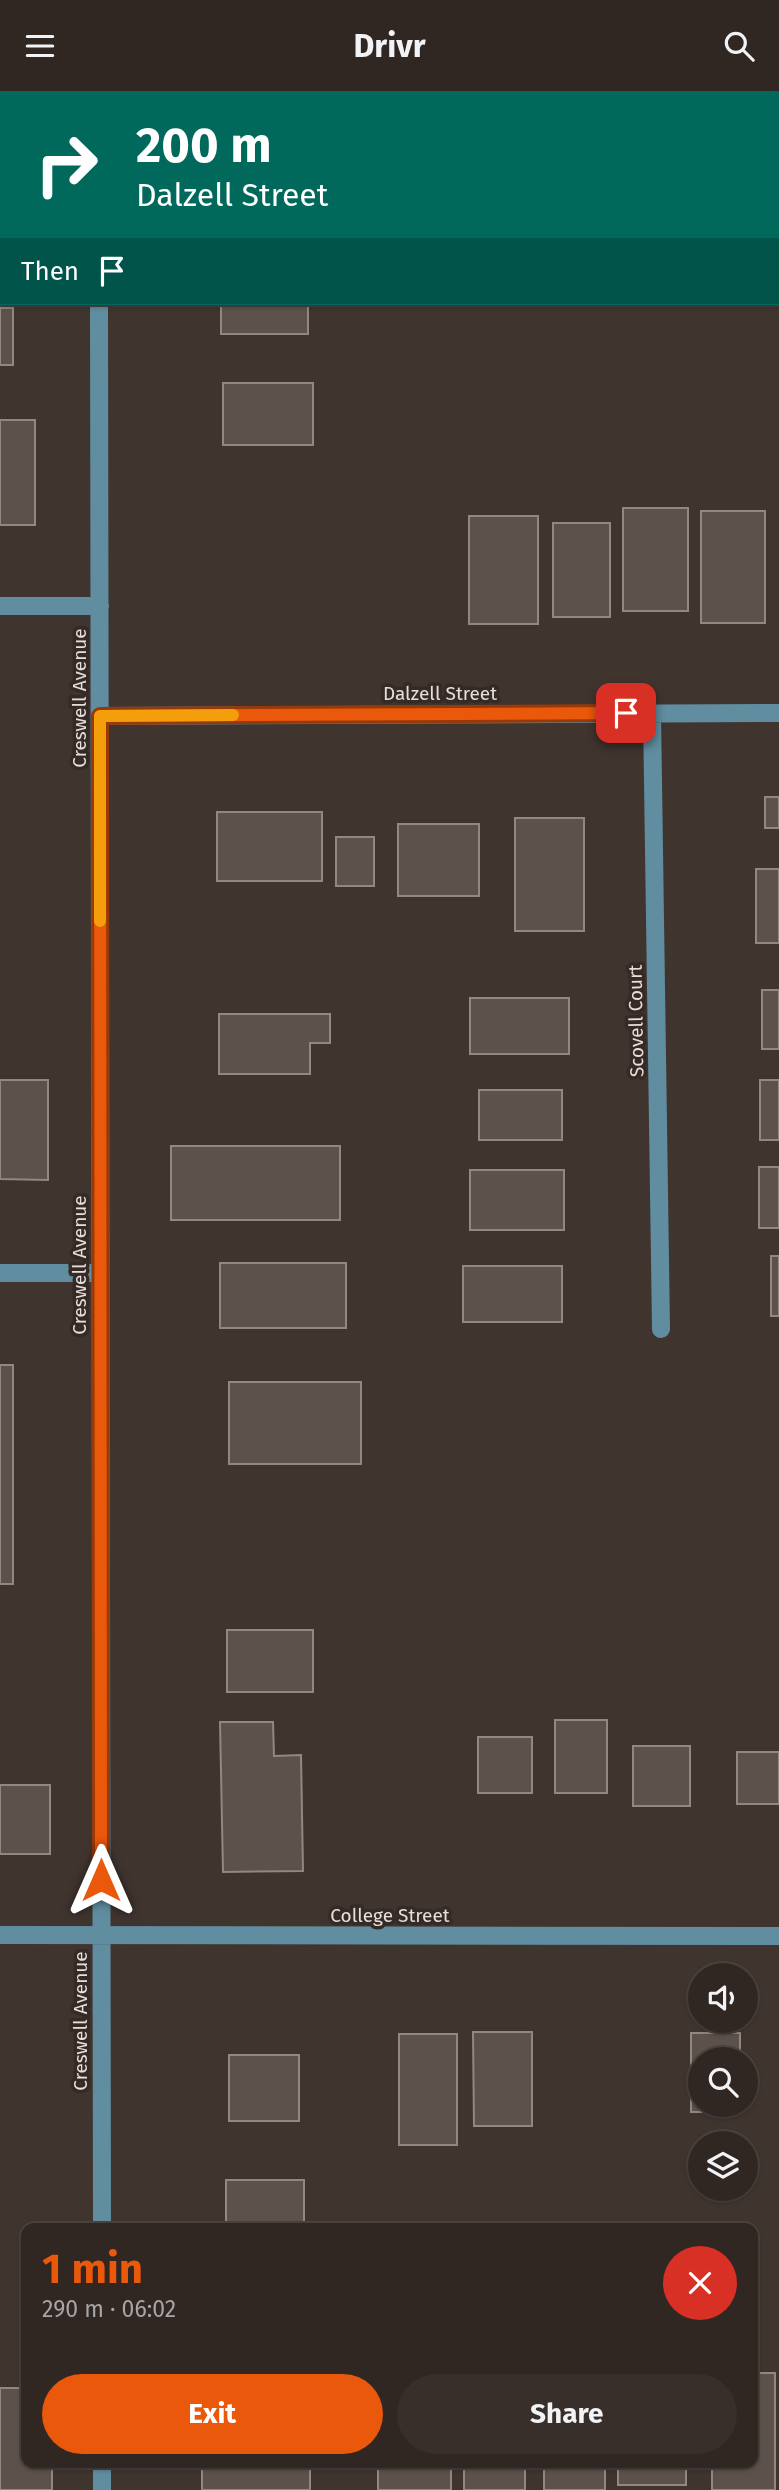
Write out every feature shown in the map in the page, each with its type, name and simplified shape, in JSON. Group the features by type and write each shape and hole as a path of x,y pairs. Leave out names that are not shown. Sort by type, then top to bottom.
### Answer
{"street":[{"name":"Creswell Avenue","path":"99,305 102,2223"},
{"path":"0,606 100,606"},
{"name":"Scovell Court","path":"652,713 661,1329"},
{"name":"Dalzell Street","path":"100,716 779,713"},
{"path":"0,1273 100,1273"},
{"name":"College Street","path":"0,1935 779,1936"},
{"path":"102,2468 102,2490"}],"building":[{"path":"221,305 308,305 308,334 221,334"},
{"path":"0,308 13,308 13,365 0,365"},
{"path":"223,383 313,383 313,445 223,445"},
{"path":"0,420 35,420 35,525 0,525"},
{"path":"623,508 688,508 688,611 623,611"},
{"path":"701,511 765,511 765,623 701,623"},
{"path":"469,516 538,516 538,624 469,624"},
{"path":"553,523 610,523 610,617 553,617"},
{"path":"765,797 779,797 779,828 765,828"},
{"path":"217,812 322,812 322,881 217,881"},
{"path":"515,818 584,818 584,931 515,931"},
{"path":"398,824 479,824 479,896 398,896"},
{"path":"336,837 374,837 374,886 336,886"},
{"path":"756,869 779,869 779,943 756,943"},
{"path":"762,990 779,990 779,1049 762,1049"},
{"path":"470,998 569,998 569,1054 470,1054"},
{"path":"219,1014 330,1014 330,1043 310,1043 310,1074 219,1074"},
{"path":"0,1080 48,1080 48,1180 0,1179"},
{"path":"760,1080 779,1080 779,1140 760,1140"},
{"path":"479,1090 562,1090 562,1140 479,1140"},
{"path":"171,1146 340,1146 340,1220 171,1220"},
{"path":"759,1167 779,1167 779,1228 759,1228"},
{"path":"470,1170 564,1170 564,1230 470,1230"},
{"path":"771,1256 779,1256 779,1316 771,1316"},
{"path":"220,1263 346,1263 346,1328 220,1328"},
{"path":"463,1266 562,1266 562,1322 463,1322"},
{"path":"0,1365 13,1365 13,1584 0,1584"},
{"path":"229,1382 361,1382 361,1464 229,1464"},
{"path":"227,1630 313,1630 313,1692 227,1692"},
{"path":"555,1720 607,1720 607,1793 555,1793"},
{"path":"220,1722 273,1722 274,1756 301,1755 303,1871 223,1872"},
{"path":"478,1737 532,1737 532,1793 478,1793"},
{"path":"633,1746 690,1746 690,1806 633,1806"},
{"path":"737,1752 779,1752 779,1804 737,1804"},
{"path":"0,1785 50,1785 50,1854 0,1854"},
{"path":"473,2032 532,2032 532,2126 474,2126"},
{"path":"691,2033 740,2033 740,2047 691,2047"},
{"path":"399,2034 457,2034 457,2145 399,2145"},
{"path":"229,2055 299,2055 299,2121 229,2121"},
{"path":"226,2180 304,2180 304,2223 226,2223"},
{"path":"758,2373 775,2373 775,2490 712,2490 712,2468 758,2468"},
{"path":"0,2388 21,2388 21,2468 52,2468 52,2490 0,2490"},
{"path":"202,2468 310,2468 310,2490 202,2490"},
{"path":"378,2468 451,2468 451,2490 378,2490"},
{"path":"464,2468 525,2468 525,2490 464,2490"},
{"path":"544,2468 605,2468 605,2490 544,2490"},
{"path":"618,2468 686,2468 686,2485 618,2485"}],"slow traffic":[{"path":"100,921 100,716 233,715"}],"route":[{"path":"101,1880 100,716 626,713"}]}
